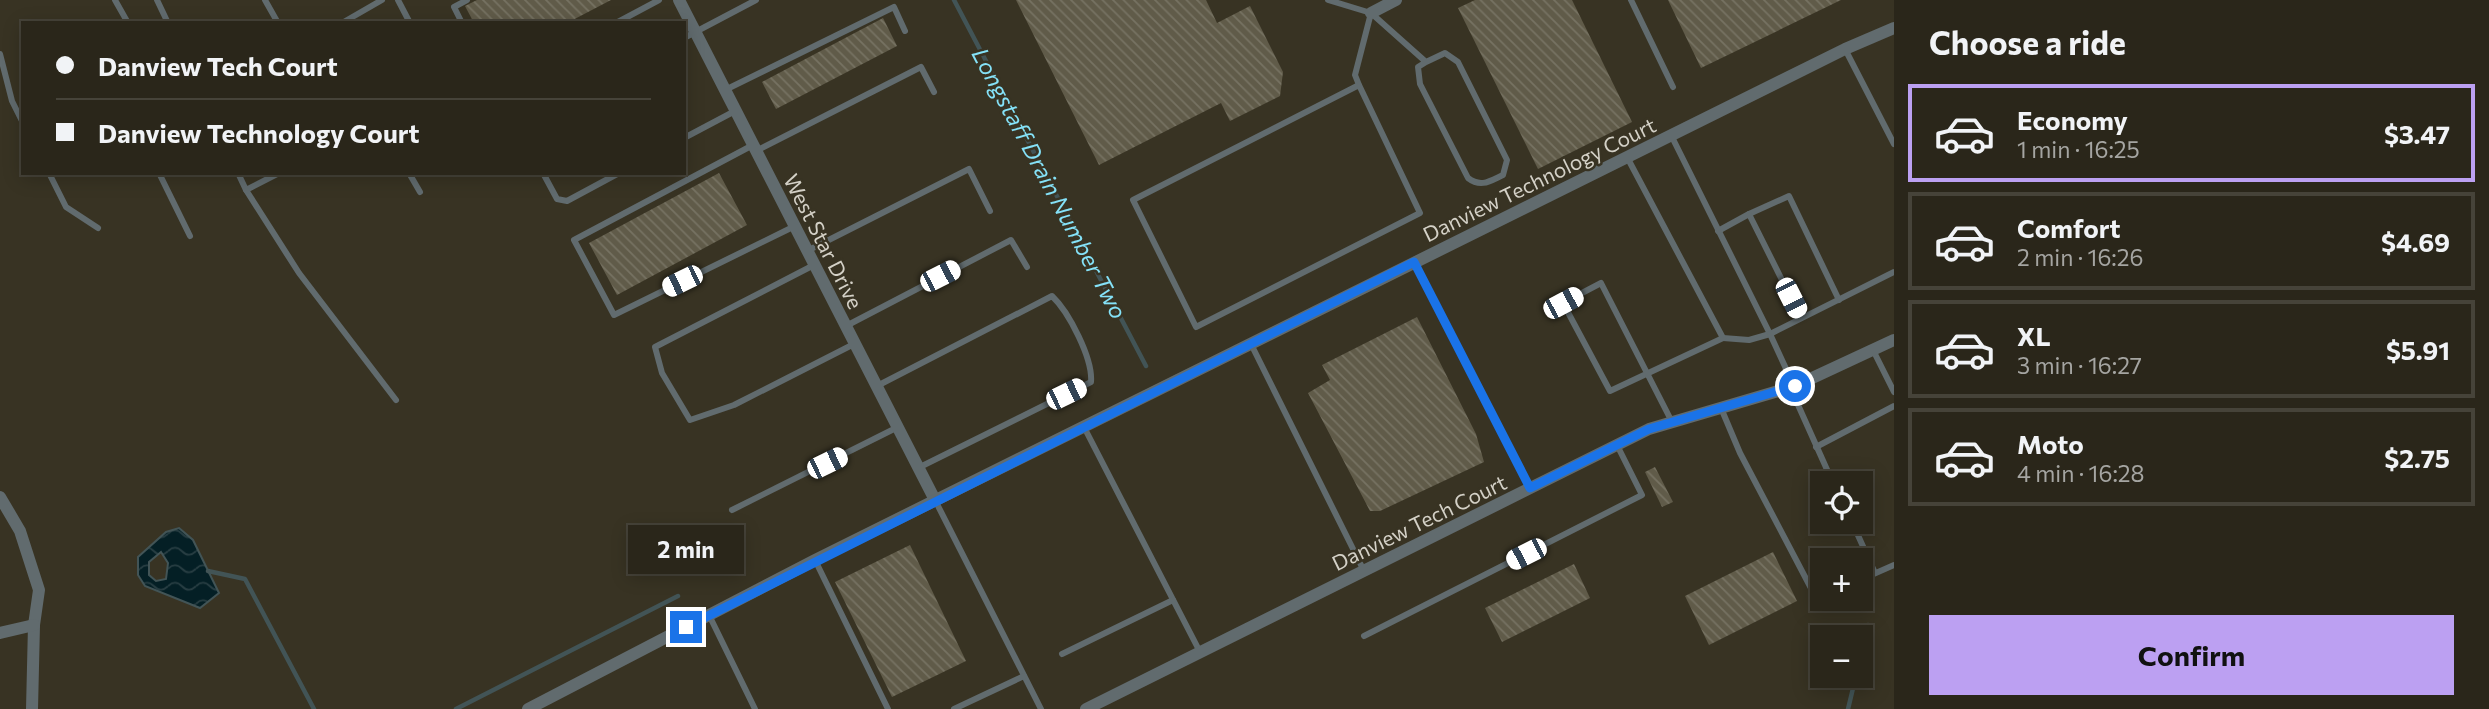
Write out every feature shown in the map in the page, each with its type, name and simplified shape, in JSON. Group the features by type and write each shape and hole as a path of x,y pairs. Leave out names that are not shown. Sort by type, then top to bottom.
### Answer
{"street":[{"name":"West Star Drive","path":"679,0 686,21"},
{"path":"1371,13 1396,0"},
{"name":"Danview Technology Court","path":"528,709 935,500 1845,48 1894,28"},
{"name":"West Star Drive","path":"690,35 725,90 935,500"},
{"name":"Danview Tech Court","path":"1086,709 1617,445 1672,422 1792,387 1894,340"},
{"path":"0,497 20,531 39,590 34,625 32,709"},
{"path":"0,633 34,625"}],"lane":[{"path":"115,0 127,21"},
{"path":"157,0 167,21"},
{"path":"265,0 277,21"},
{"path":"345,21 382,0"},
{"path":"398,0 409,21"},
{"path":"461,21 454,7 467,0"},
{"path":"620,21 659,0"},
{"path":"690,35 756,0"},
{"path":"1328,0 1371,13 1426,62"},
{"path":"1631,0 1673,87"},
{"path":"725,90 894,7 905,31"},
{"path":"1359,85 1133,200 1196,327 1420,213 1355,75 1371,13"},
{"path":"1845,48 1894,144"},
{"path":"1445,53 1458,62 1507,160 1503,175 1484,184 1476,184 1468,178 1420,84 1418,67 1426,62 1445,53"},
{"path":"0,54 12,101 21,119"},
{"path":"795,226 614,315 574,240 921,67 934,92"},
{"path":"686,137 735,111"},
{"path":"1671,135 1770,334 1827,471"},
{"path":"1627,157 1723,338"},
{"path":"807,251 970,169 990,211"},
{"path":"50,175 66,207 98,228"},
{"path":"160,175 190,236"},
{"path":"239,175 299,273 396,400"},
{"path":"246,190 275,175"},
{"path":"411,175 420,192"},
{"path":"544,175 557,199 567,201 615,175"},
{"path":"1718,231 1789,196 1839,300"},
{"path":"1749,214 1801,318"},
{"path":"846,326 1012,240 1027,267"},
{"path":"1414,262 1530,488"},
{"path":"814,265 655,346 662,373 691,420 734,405 855,344"},
{"path":"1672,422 1646,372 1601,283 1563,303 1610,391 1646,372 1723,338 1749,340 1770,334 1894,272"},
{"path":"877,386 1052,296 1061,305 1093,368 1091,382 918,467"},
{"path":"1251,343 1364,571"},
{"path":"1873,350 1894,392"},
{"path":"1816,447 1894,406"},
{"path":"1721,408 1810,587"},
{"path":"732,510 898,427"},
{"path":"1084,427 1200,652"},
{"path":"1364,636 1642,495 1617,445"},
{"path":"935,500 1041,709"},
{"path":"1857,534 1875,573 1894,565"},
{"path":"815,560 888,709"},
{"path":"1062,654 1173,600"},
{"path":"709,615 755,709"},
{"path":"954,709 1024,676"}],"water":[{"path":"179,528 193,540 219,593 200,608 145,586 138,575 138,557 166,532","holes":["161,552 168,563 166,579 156,581 149,575 149,562"]}],"building":[{"path":"477,0 611,0 571,21 473,21 465,6"},
{"path":"1016,0 1206,0 1217,23 1250,6 1283,72 1280,96 1230,121 1221,103 1099,165"},
{"path":"1475,0 1572,0 1632,122 1538,169 1458,8"},
{"path":"1668,0 1841,0 1701,68"},
{"path":"883,18 897,46 776,109 762,82"},
{"path":"719,173 747,225 617,295 589,243"},
{"path":"1417,317 1476,434 1484,462 1380,511 1370,511 1308,393 1330,380 1322,365"},
{"path":"1655,467 1673,502 1662,507 1645,472"},
{"path":"910,545 966,661 892,697 835,582"},
{"path":"1773,552 1797,601 1709,645 1685,596"},
{"path":"1574,564 1590,598 1502,642 1485,608"}],"waterway":[{"name":"Longstaff Drain Number Two","path":"954,0 1146,366"},
{"name":"Longstaff Drain Number Two","path":"208,571 245,579 314,709"},
{"name":"Longstaff Drain Number Two","path":"456,709 678,596"},
{"path":"1848,709 1853,688"}],"route":[{"path":"686,627 1414,262 1530,488 1649,429 1795,386"}]}
